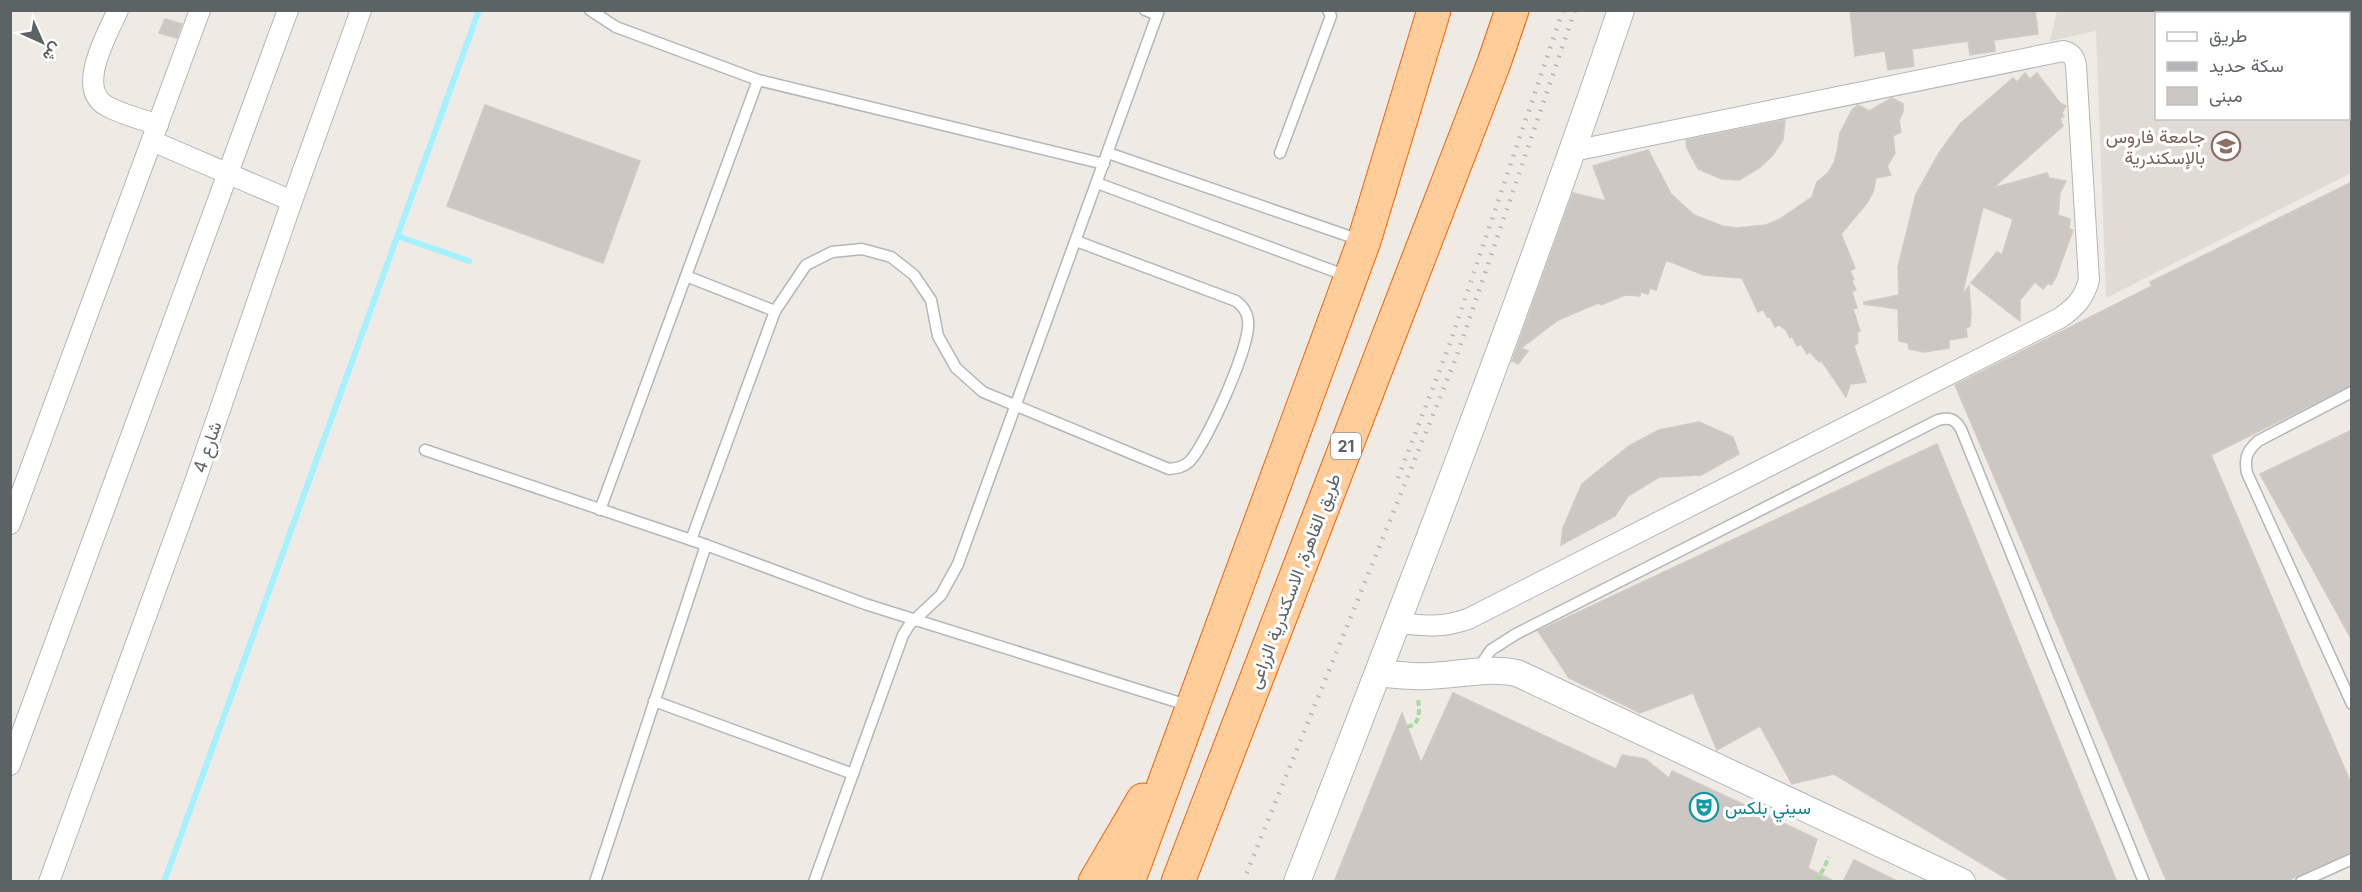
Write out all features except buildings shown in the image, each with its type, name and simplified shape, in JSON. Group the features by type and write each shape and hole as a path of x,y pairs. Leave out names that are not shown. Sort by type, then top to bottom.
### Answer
{"highway":[{"path":"1128,882 1364,241 1434,10"},
{"path":"1418,60 1453,10"},
{"name":"طريق القاهرة, الاسكندرية الزراعى","path":"1178,882 1490,73 1512,10"},
{"path":"1095,882 1180,743"}],"street":[{"path":"118,10 94,68 93,89 104,105 228,174 292,201"},
{"path":"10,524 201,10"},
{"path":"10,765 288,10"},
{"name":"شارع 4","path":"49,882 196,479 361,10"},
{"path":"1297,882 1398,623 1573,151 1621,10"},
{"path":"1398,623 1431,627 1450,625 1468,619 2060,318 2074,308 2085,295 2089,280 2076,65 2075,58 2063,51 1573,151"},
{"path":"1375,680 1404,676 1474,678 1529,691 1926,882"},
{"path":"1375,680 1418,688 1474,678"},
{"path":"1832,838 1962,882"}],"lane":[{"path":"590,10 616,27 758,80 1104,164"},
{"path":"814,882 903,635 916,618 940,595 954,572 1158,13 1145,10"},
{"path":"1280,153 1331,16 1328,10"},
{"path":"600,510 758,80"},
{"path":"1108,153 1364,241"},
{"path":"1097,183 1351,277"},
{"path":"690,540 775,311 806,265 832,252 862,249 891,257 914,275 931,300 938,336 956,368 982,392 1169,469 1188,463 1197,451 1226,395 1236,370 1249,326 1242,306 1076,242"},
{"path":"686,276 775,311"},
{"path":"2352,392 2258,441 2249,449 2245,461 2247,473 2348,686 2352,704"},
{"path":"1474,678 1491,650 1516,634 1938,420 1948,417 1956,421 1961,429 2144,882"},
{"path":"425,450 706,545 810,585 1193,707"},
{"path":"595,882 706,545"},
{"path":"654,701 853,774"},
{"path":"2301,882 2352,859"}],"path":[{"path":"1407,727 1412,726 1418,718 1418,688"},
{"path":"1817,882 1832,838"}],"shaded area":[{"name":"جامعة فاروس بالإسكندرية","path":"2057,11 2351,11 2351,173 2106,298 2096,31 2050,41"}],"waterway":[{"path":"164,882 479,10"},
{"path":"397,236 469,261"}],"railway":[{"path":"1398,478 1449,346 1563,10"},
{"path":"1243,882 1456,358 1575,10"}],"place":[{"name":"جامعة فاروس بالإسكندرية","path":"2226,146"},
{"name":"سيني بلكس","path":"1704,807"}]}
